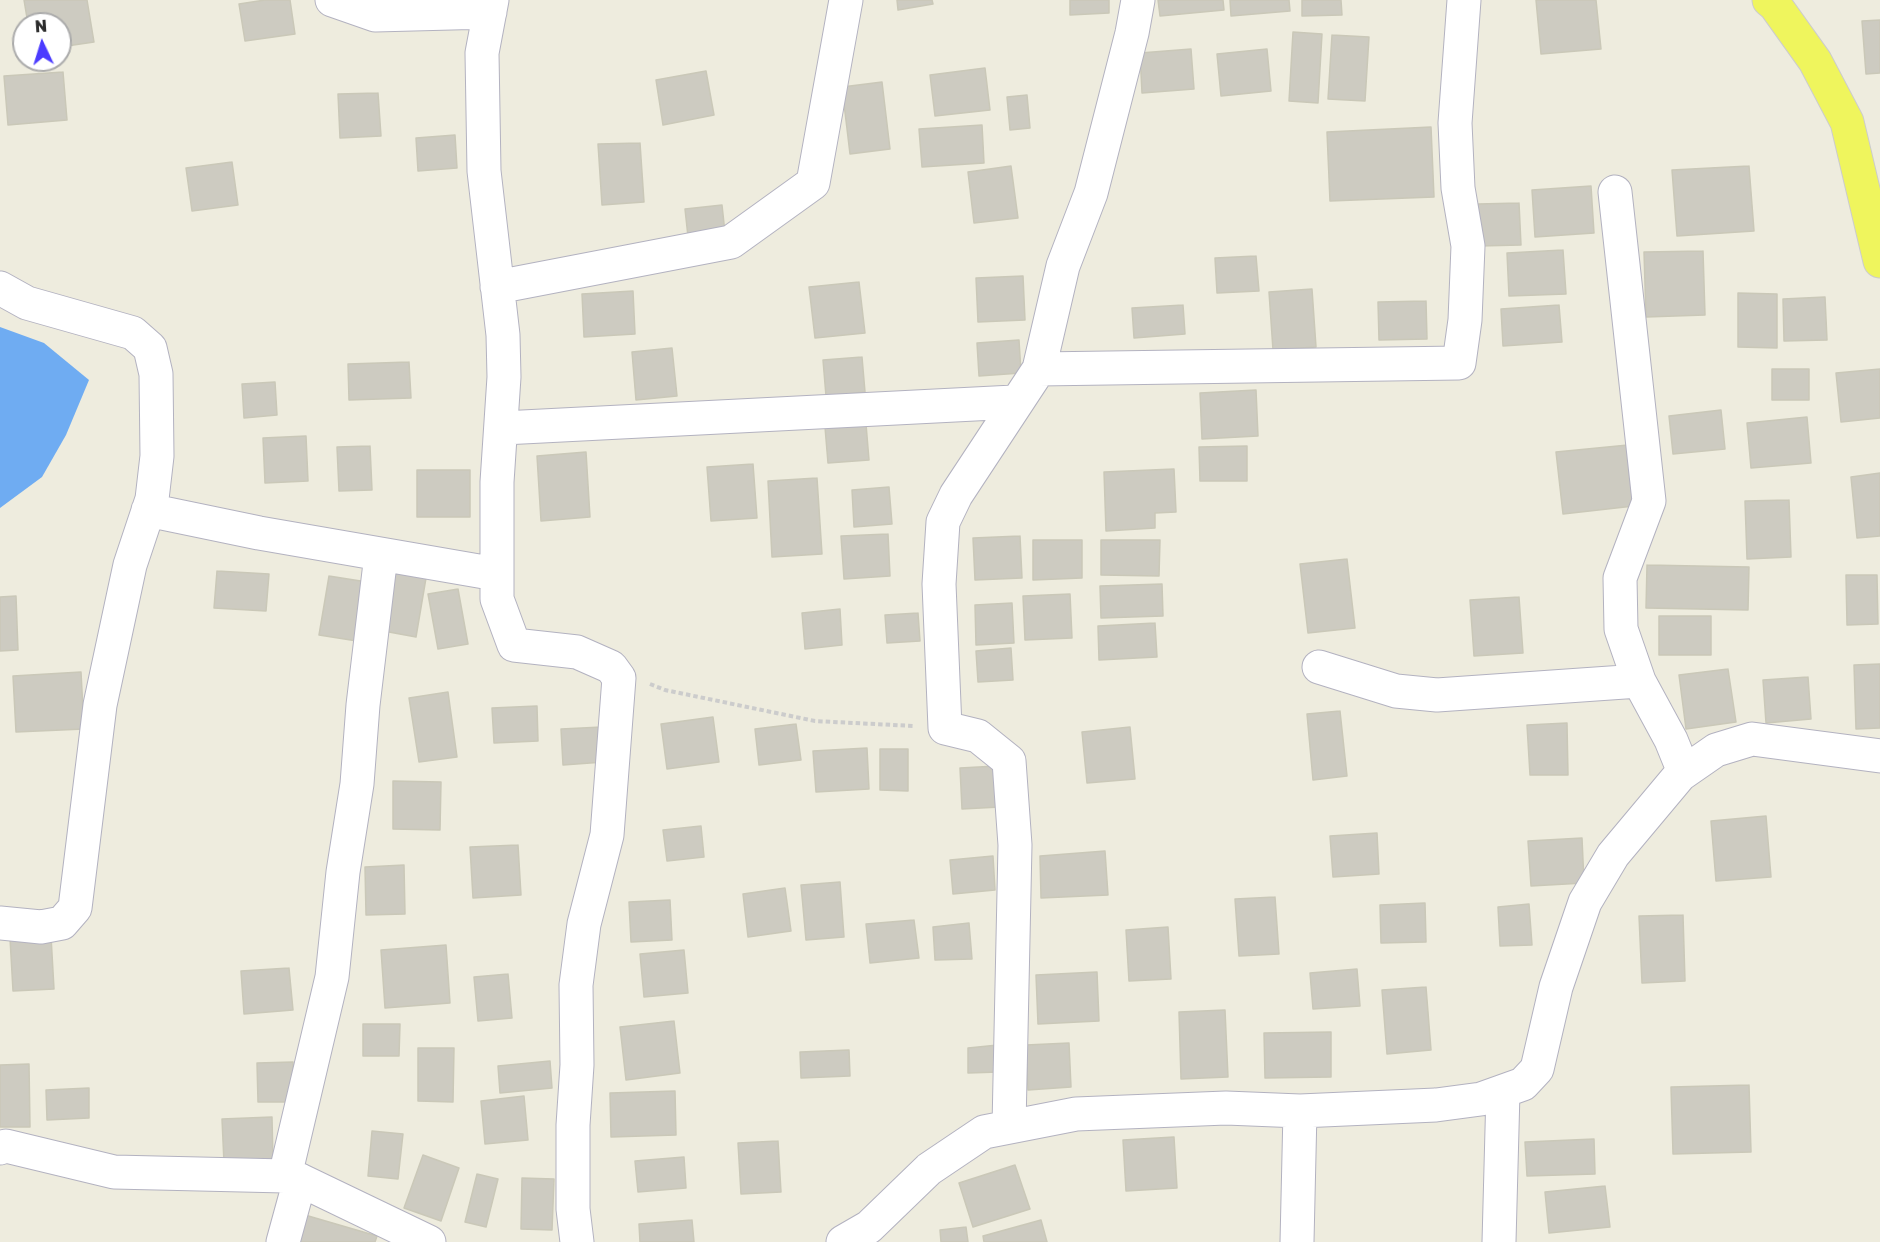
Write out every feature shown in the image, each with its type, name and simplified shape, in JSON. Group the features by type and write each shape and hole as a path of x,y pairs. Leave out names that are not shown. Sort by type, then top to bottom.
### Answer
{"main road":[{"path":"1769,0 1775,4 1815,61 1847,122 1880,261"}],"street":[{"path":"332,0 375,15 491,6 482,53 484,171 503,345 503,428 497,483 497,599 514,645 577,652 611,667 619,678 607,835 584,924 576,985 577,1065 573,1125 573,1209 577,1242"},
{"path":"497,287 731,242 813,183 846,0"},
{"path":"1009,1126 1015,844 1009,761 978,736 945,728 939,584 943,522 956,495 1014,402 1039,369 1063,266 1091,193 1132,33 1138,0"},
{"path":"1039,369 1459,363 1465,320 1468,246 1458,188 1455,123 1464,0"},
{"path":"1615,192 1649,501 1620,578 1621,629 1639,681 1684,772"},
{"path":"0,288 27,303 133,333 150,348 156,374 158,456 148,510 130,565 100,705 75,908 62,923 41,927 0,923"},
{"path":"503,428 1014,402"},
{"path":"148,510 381,555 496,574"},
{"path":"283,1242 292,1178 332,977 343,872 357,784 363,705 381,555"},
{"path":"1319,667 1396,691 1437,695 1639,681"},
{"path":"843,1242 868,1227 929,1169 984,1132 1009,1126 1076,1114 1226,1108 1300,1111 1436,1105 1481,1099 1523,1084 1537,1069 1556,987 1585,902 1613,855 1684,772 1716,750 1752,739 1870,752 1880,756"},
{"path":"1499,1242 1503,1092"},
{"path":"1297,1242 1300,1111"},
{"path":"0,1148 6,1146 114,1172 292,1178 429,1242"}],"path":[{"path":"611,667 665,690 815,721 945,728"}],"water":[{"path":"0,327 44,343 89,380 66,435 42,477 0,508"}],"building":[{"path":"24,0 87,0 94,42 72,45 72,12 26,12"},
{"path":"265,0 290,0 295,34 245,41 239,4"},
{"path":"897,0 932,0 933,4 898,10"},
{"path":"1070,0 1109,0 1109,13 1070,15"},
{"path":"1158,0 1223,0 1224,10 1160,16"},
{"path":"1230,0 1289,0 1290,11 1231,16"},
{"path":"1302,0 1341,0 1342,15 1302,16"},
{"path":"1536,0 1596,0 1601,49 1541,54"},
{"path":"1880,20 1880,73 1866,74 1862,21"},
{"path":"1293,32 1322,34 1318,103 1289,101"},
{"path":"1332,35 1369,37 1365,101 1328,99"},
{"path":"1191,49 1194,89 1142,93 1140,53"},
{"path":"1267,49 1271,91 1221,96 1217,54"},
{"path":"985,68 990,110 935,116 930,75"},
{"path":"706,71 714,115 663,125 656,80"},
{"path":"63,72 67,120 8,125 4,76"},
{"path":"882,82 890,149 850,154 842,87"},
{"path":"378,93 381,136 340,138 338,94"},
{"path":"1027,95 1030,128 1010,130 1007,97"},
{"path":"982,125 984,163 922,167 919,129"},
{"path":"1431,127 1434,197 1330,201 1327,132"},
{"path":"455,135 457,168 418,171 416,138"},
{"path":"640,143 644,202 602,205 598,144"},
{"path":"232,162 238,205 192,211 186,168"},
{"path":"1011,166 1018,218 974,223 968,172"},
{"path":"1749,166 1754,231 1677,236 1672,170"},
{"path":"1591,186 1594,233 1535,237 1532,190"},
{"path":"1519,203 1521,245 1479,246 1478,204"},
{"path":"722,205 726,242 689,246 685,209"},
{"path":"1563,250 1566,294 1509,296 1507,253"},
{"path":"1703,251 1705,315 1646,317 1644,252"},
{"path":"1256,256 1259,291 1217,293 1215,258"},
{"path":"1023,276 1025,320 978,322 976,278"},
{"path":"859,282 865,333 815,338 809,287"},
{"path":"1312,289 1316,347 1273,350 1269,292"},
{"path":"633,291 635,334 584,337 582,294"},
{"path":"1738,293 1777,294 1777,348 1738,347"},
{"path":"1825,297 1827,340 1784,341 1783,299"},
{"path":"1426,301 1427,339 1379,340 1378,302"},
{"path":"1183,305 1185,334 1134,338 1132,308"},
{"path":"1559,305 1562,342 1503,346 1501,309"},
{"path":"1019,340 1021,373 979,376 977,343"},
{"path":"672,348 677,396 636,400 632,352"},
{"path":"862,357 865,392 826,396 823,360"},
{"path":"409,362 411,398 349,400 348,364"},
{"path":"1772,369 1809,369 1809,400 1772,400"},
{"path":"1880,369 1880,418 1841,422 1836,373"},
{"path":"275,382 277,415 244,418 242,384"},
{"path":"1256,390 1258,436 1202,439 1200,393"},
{"path":"1721,410 1725,449 1673,454 1669,416"},
{"path":"1807,417 1811,463 1751,468 1747,423"},
{"path":"866,424 869,460 828,463 825,427"},
{"path":"306,436 308,481 265,483 263,438"},
{"path":"1628,445 1634,506 1563,514 1556,452"},
{"path":"370,446 372,490 339,491 337,447"},
{"path":"1247,446 1247,481 1200,481 1199,447"},
{"path":"586,452 590,517 541,521 537,456"},
{"path":"753,464 757,518 711,521 707,467"},
{"path":"1174,469 1176,512 1155,513 1155,528 1106,531 1104,472"},
{"path":"417,470 470,470 470,517 417,517"},
{"path":"1880,473 1880,536 1857,538 1851,477"},
{"path":"817,478 822,554 772,557 768,481"},
{"path":"889,487 892,524 854,527 852,490"},
{"path":"1789,500 1791,557 1747,559 1745,501"},
{"path":"888,534 890,576 844,579 841,536"},
{"path":"1020,536 1022,578 975,580 973,538"},
{"path":"1033,540 1082,540 1082,578 1033,580"},
{"path":"1101,540 1160,540 1159,576 1101,575"},
{"path":"1347,559 1355,628 1308,633 1300,564"},
{"path":"1647,565 1749,567 1748,610 1646,608"},
{"path":"217,571 269,574 266,611 214,608"},
{"path":"389,571 426,578 416,637 378,630"},
{"path":"1846,575 1877,575 1878,624 1847,625"},
{"path":"329,576 367,582 357,641 319,635"},
{"path":"1162,584 1163,616 1101,618 1100,586"},
{"path":"458,589 468,644 438,649 428,594"},
{"path":"1070,594 1072,638 1025,640 1023,596"},
{"path":"16,596 18,650 0,651 0,597"},
{"path":"1519,597 1523,653 1474,656 1470,600"},
{"path":"1012,603 1014,643 976,645 975,605"},
{"path":"840,609 842,645 805,649 802,613"},
{"path":"918,613 920,641 887,643 885,615"},
{"path":"1659,616 1711,616 1711,655 1659,655"},
{"path":"1155,623 1157,657 1099,660 1098,626"},
{"path":"1011,648 1013,680 978,682 976,651"},
{"path":"1880,664 1880,728 1856,729 1854,665"},
{"path":"1728,669 1736,722 1686,729 1679,675"},
{"path":"81,672 84,729 16,732 13,676"},
{"path":"1808,677 1811,719 1766,723 1763,680"},
{"path":"448,692 457,757 419,762 409,698"},
{"path":"537,706 538,741 494,743 492,708"},
{"path":"1340,711 1347,776 1313,780 1307,714"},
{"path":"713,717 719,762 667,769 661,724"},
{"path":"1567,723 1568,775 1530,775 1527,725"},
{"path":"796,724 801,760 759,765 755,729"},
{"path":"602,727 604,762 563,765 561,729"},
{"path":"1130,727 1135,779 1087,783 1082,732"},
{"path":"867,748 869,789 816,792 813,751"},
{"path":"880,749 908,749 908,791 880,790"},
{"path":"997,766 1000,807 962,809 960,768"},
{"path":"393,781 441,782 440,830 393,829"},
{"path":"1766,816 1771,877 1716,881 1711,821"},
{"path":"701,826 704,857 667,861 663,830"},
{"path":"1377,833 1379,874 1333,877 1330,836"},
{"path":"1582,838 1584,883 1531,886 1528,841"},
{"path":"518,845 521,895 473,898 470,847"},
{"path":"1105,851 1108,895 1041,898 1040,856"},
{"path":"993,856 995,890 953,894 950,860"},
{"path":"404,865 405,914 366,915 365,867"},
{"path":"840,882 844,937 806,940 801,885"},
{"path":"785,888 791,931 748,937 743,894"},
{"path":"1275,897 1279,954 1239,956 1235,899"},
{"path":"670,900 672,940 631,942 629,902"},
{"path":"1425,903 1426,942 1381,943 1380,905"},
{"path":"1529,904 1532,945 1500,946 1498,907"},
{"path":"1683,915 1685,981 1642,983 1639,916"},
{"path":"914,920 919,958 870,963 866,924"},
{"path":"969,923 972,959 935,960 933,927"},
{"path":"1168,927 1171,979 1129,981 1126,930"},
{"path":"51,936 54,989 13,991 10,938"},
{"path":"446,945 450,1003 385,1008 381,950"},
{"path":"684,950 688,993 644,997 640,954"},
{"path":"289,968 293,1010 244,1014 241,971"},
{"path":"1357,969 1360,1006 1313,1009 1310,973"},
{"path":"1097,972 1099,1021 1038,1024 1036,975"},
{"path":"508,974 512,1018 478,1021 474,977"},
{"path":"1426,987 1431,1050 1387,1054 1382,990"},
{"path":"1225,1010 1228,1077 1181,1079 1179,1012"},
{"path":"674,1021 680,1073 626,1080 620,1027"},
{"path":"363,1024 400,1024 399,1056 363,1056"},
{"path":"1331,1032 1331,1077 1265,1078 1264,1033"},
{"path":"1069,1043 1071,1087 1028,1090 1026,1045"},
{"path":"998,1045 999,1072 968,1073 968,1048"},
{"path":"418,1048 454,1048 453,1102 418,1101"},
{"path":"849,1050 850,1076 801,1078 800,1052"},
{"path":"550,1061 552,1088 500,1093 498,1066"},
{"path":"293,1062 294,1102 258,1102 257,1063"},
{"path":"29,1064 30,1127 0,1127 0,1065"},
{"path":"1749,1085 1751,1152 1673,1154 1671,1087"},
{"path":"89,1088 89,1118 47,1120 46,1090"},
{"path":"675,1091 676,1135 611,1137 610,1093"},
{"path":"524,1096 528,1140 485,1144 481,1101"},
{"path":"272,1117 273,1162 224,1163 222,1119"},
{"path":"372,1131 403,1134 398,1179 368,1176"},
{"path":"1174,1137 1177,1188 1126,1191 1123,1140"},
{"path":"1594,1139 1595,1174 1527,1176 1525,1142"},
{"path":"778,1141 781,1192 741,1194 738,1143"},
{"path":"423,1155 459,1168 441,1221 404,1208"},
{"path":"684,1157 686,1188 638,1192 635,1161"},
{"path":"1015,1165 1030,1209 973,1227 959,1183"},
{"path":"477,1174 498,1179 486,1227 465,1222"},
{"path":"522,1178 554,1179 552,1230 521,1229"},
{"path":"1605,1186 1610,1227 1549,1233 1545,1192"},
{"path":"305,1215 377,1236 375,1242 297,1242"},
{"path":"692,1220 694,1242 640,1242 639,1224"},
{"path":"1041,1220 1047,1242 984,1242 983,1236"},
{"path":"966,1227 968,1242 941,1242 940,1230"}]}
